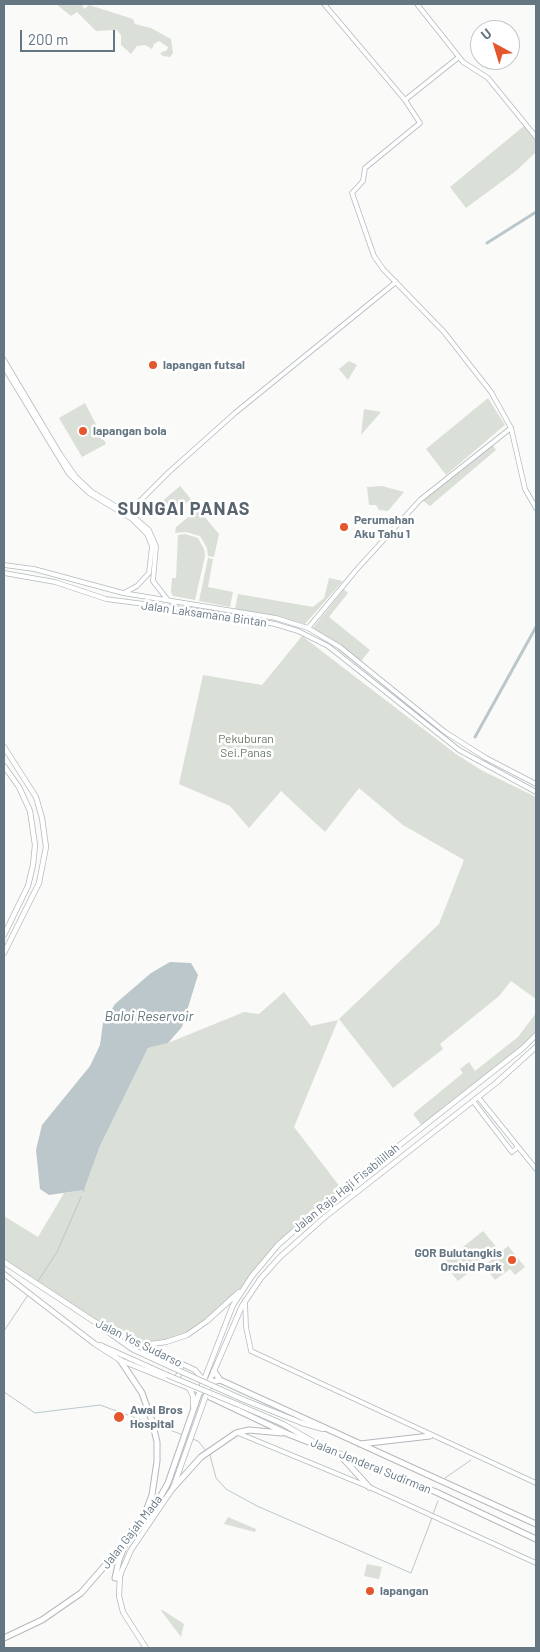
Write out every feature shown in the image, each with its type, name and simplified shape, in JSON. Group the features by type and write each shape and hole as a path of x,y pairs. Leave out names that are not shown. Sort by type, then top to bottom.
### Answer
{"highway":[{"path":"120,1360 137,1383 156,1436 158,1461 152,1495 139,1525"},
{"path":"206,1385 220,1380 214,1371"},
{"name":"Jalan Jenderal Sudirman","path":"220,1380 536,1524"},
{"name":"Jalan Gajah Mada","path":"4,1638 49,1616 81,1593 129,1538 161,1496 176,1471 181,1445 192,1412 197,1399 206,1385"},
{"name":"Jalan Jenderal Sudirman","path":"206,1385 210,1398 288,1434 436,1492 536,1539"},
{"path":"232,1407 230,1398 239,1389"},
{"path":"173,1488 193,1464 207,1452 236,1433 258,1430 288,1434"},
{"path":"357,1443 430,1436"},
{"path":"337,1452 369,1487"},
{"path":"120,1575 118,1578 115,1578 119,1560 129,1538"}],"main road":[{"path":"4,747 30,784 36,797 46,841 40,879 4,953"},
{"path":"4,766 19,788 30,811 34,845 33,865 28,886 4,935"},
{"path":"12,920 18,924"},
{"name":"Jalan Raja Haji Fisabilillah","path":"206,1385 224,1325 243,1288 265,1259 287,1237 536,1036"},
{"name":"Jalan Raja Haji Fisabilillah","path":"206,1385 214,1371 231,1327 245,1301 268,1270 297,1241 474,1101 536,1047"},
{"path":"493,1071 500,1079"},
{"path":"376,1164 383,1172"},
{"name":"Jalan Yos Sudarso","path":"4,1262 101,1326 200,1374 206,1385"},
{"name":"Jalan Yos Sudarso","path":"4,1274 96,1345 120,1360 189,1388"},
{"path":"140,1344 166,1342 187,1334 213,1316 243,1288"},
{"path":"101,1326 132,1348 171,1367 305,1424 334,1432"},
{"path":"96,1345 101,1345 239,1405 306,1436 322,1447"},
{"path":"172,1381 179,1375 181,1364"},
{"path":"189,1388 195,1391 206,1385"},
{"name":"Jalan Gajah Mada","path":"146,1648 124,1612 119,1596 120,1575 131,1550 173,1488 176,1471 189,1446 204,1402 206,1385"},
{"path":"189,1388 194,1400 192,1412"}],"street":[{"path":"324,4 405,100 420,122 365,168 364,181 352,193 374,256 457,347 491,392 511,428 525,489 536,508"},
{"path":"417,4 459,57 471,69 488,78 536,137"},
{"path":"405,100 459,57"},
{"path":"128,513 169,472 235,413 396,282"},
{"name":"Jalan Laksamana Bintan","path":"4,360 59,460 76,482 92,495 134,521 149,537 152,553 149,573 137,586 124,593"},
{"name":"Jalan Laksamana Bintan","path":"4,367 48,438 80,481 92,492 128,513 145,526 155,541 153,581 167,599"},
{"path":"308,628 358,568 420,500 511,428"},
{"name":"Jalan Laksamana Bintan","path":"4,565 34,568 124,593 276,618 308,628 340,647 436,726 486,758 536,784"},
{"name":"Jalan Laksamana Bintan","path":"4,573 63,584 106,599 213,613 275,624 298,631 328,646 430,729 483,764 536,792"},
{"path":"63,584 65,576"},
{"path":"483,764 486,758"},
{"path":"478,1097 536,1168"},
{"path":"474,1101 512,1152 518,1146"},
{"path":"245,1301 246,1327 251,1351 430,1436 536,1483"},
{"path":"236,1433 244,1434 369,1487 536,1563"}],"green space":[{"path":"56,4 82,4 84,9 89,5 133,19 135,24 151,28 171,39 173,53 170,57 163,56 160,53 167,50 168,47 159,41 154,44 152,49 145,45 137,46 131,54 121,45 121,35 117,30 96,31 77,12 71,16"},
{"path":"524,126 536,141 536,152 516,171 466,208 450,187"},
{"path":"349,361 357,365 348,380 339,369"},
{"path":"488,398 505,425 446,475 426,449"},
{"name":"lapangan bola","path":"85,403 106,444 82,457 59,418"},
{"path":"364,409 381,412 361,435"},
{"path":"491,443 496,450 430,506 422,500"},
{"path":"180,486 191,499 170,517 159,504"},
{"path":"382,486 404,492 388,511 379,510 376,505 369,505 367,487"},
{"path":"198,509 219,534 214,557 208,556 207,548 200,536 186,532 175,533 176,527"},
{"path":"185,534 198,538 204,549 205,556 195,600 173,596 171,592 172,578 176,578 178,535"},
{"path":"208,558 213,559 208,587 233,592 230,607 199,601"},
{"path":"329,578 343,581 305,624 235,609 238,594 313,607 324,598"},
{"path":"344,589 348,593 329,617 370,650 358,665 312,629"},
{"name":"Pekuburan Sei.Panas","path":"302,636 456,754 481,770 536,797 536,999 511,981 499,996 440,1044 443,1049 393,1088 339,1019 439,924 464,860 403,825 359,788 325,832 281,791 249,828 230,806 179,784 203,675 262,685"},
{"path":"284,992 311,1026 338,1020 294,1127 344,1192 292,1235 261,1266 223,1311 199,1328 175,1338 135,1343 119,1338 4,1261 4,1216 38,1237 64,1193 84,1190 100,1146 148,1048 168,1043 244,1012 259,1014"},
{"path":"536,1013 536,1035 468,1094 423,1127 413,1114 463,1073 460,1069 469,1062 475,1071 518,1037"},
{"path":"483,1231 498,1249 458,1281 443,1263"},
{"path":"508,1246 525,1267 515,1275 510,1269 495,1280 484,1266"},
{"path":"228,1517 256,1529 255,1532 224,1524"},
{"path":"367,1564 382,1567 379,1579 364,1576"},
{"path":"161,1609 184,1624 181,1637 162,1612"}],"water":[{"name":"Baloi Reservoir","path":"170,962 191,963 198,975 182,1027 168,1043 148,1048 100,1146 84,1190 49,1195 40,1189 36,1150 42,1125 90,1066 100,1045 103,1023 115,1004 151,973"}],"waterway":[{"path":"487,243 536,212"},
{"path":"475,737 536,627"},
{"path":"38,1281 57,1252 81,1197"},
{"path":"4,1331 28,1295"},
{"path":"4,1392 35,1413 100,1405 150,1423"},
{"path":"154,1424 183,1435"},
{"path":"187,1437 198,1441 207,1452"},
{"path":"210,1455 216,1478 226,1489 257,1506 411,1573 432,1518"},
{"path":"445,1478 471,1460"},
{"path":"433,1514 438,1501"}],"place":[{"name":"lapangan futsal","path":"153,365"},
{"name":"lapangan bola","path":"83,431"},
{"name":"Perumahan Aku Tahu 1","path":"344,527"},
{"name":"GOR Bulutangkis Orchid Park","path":"512,1260"},
{"name":"Awal Bros Hospital","path":"119,1417"},
{"name":"lapangan","path":"370,1591"}],"district":[{"name":"SUNGAI PANAS","path":"184,509"}]}
